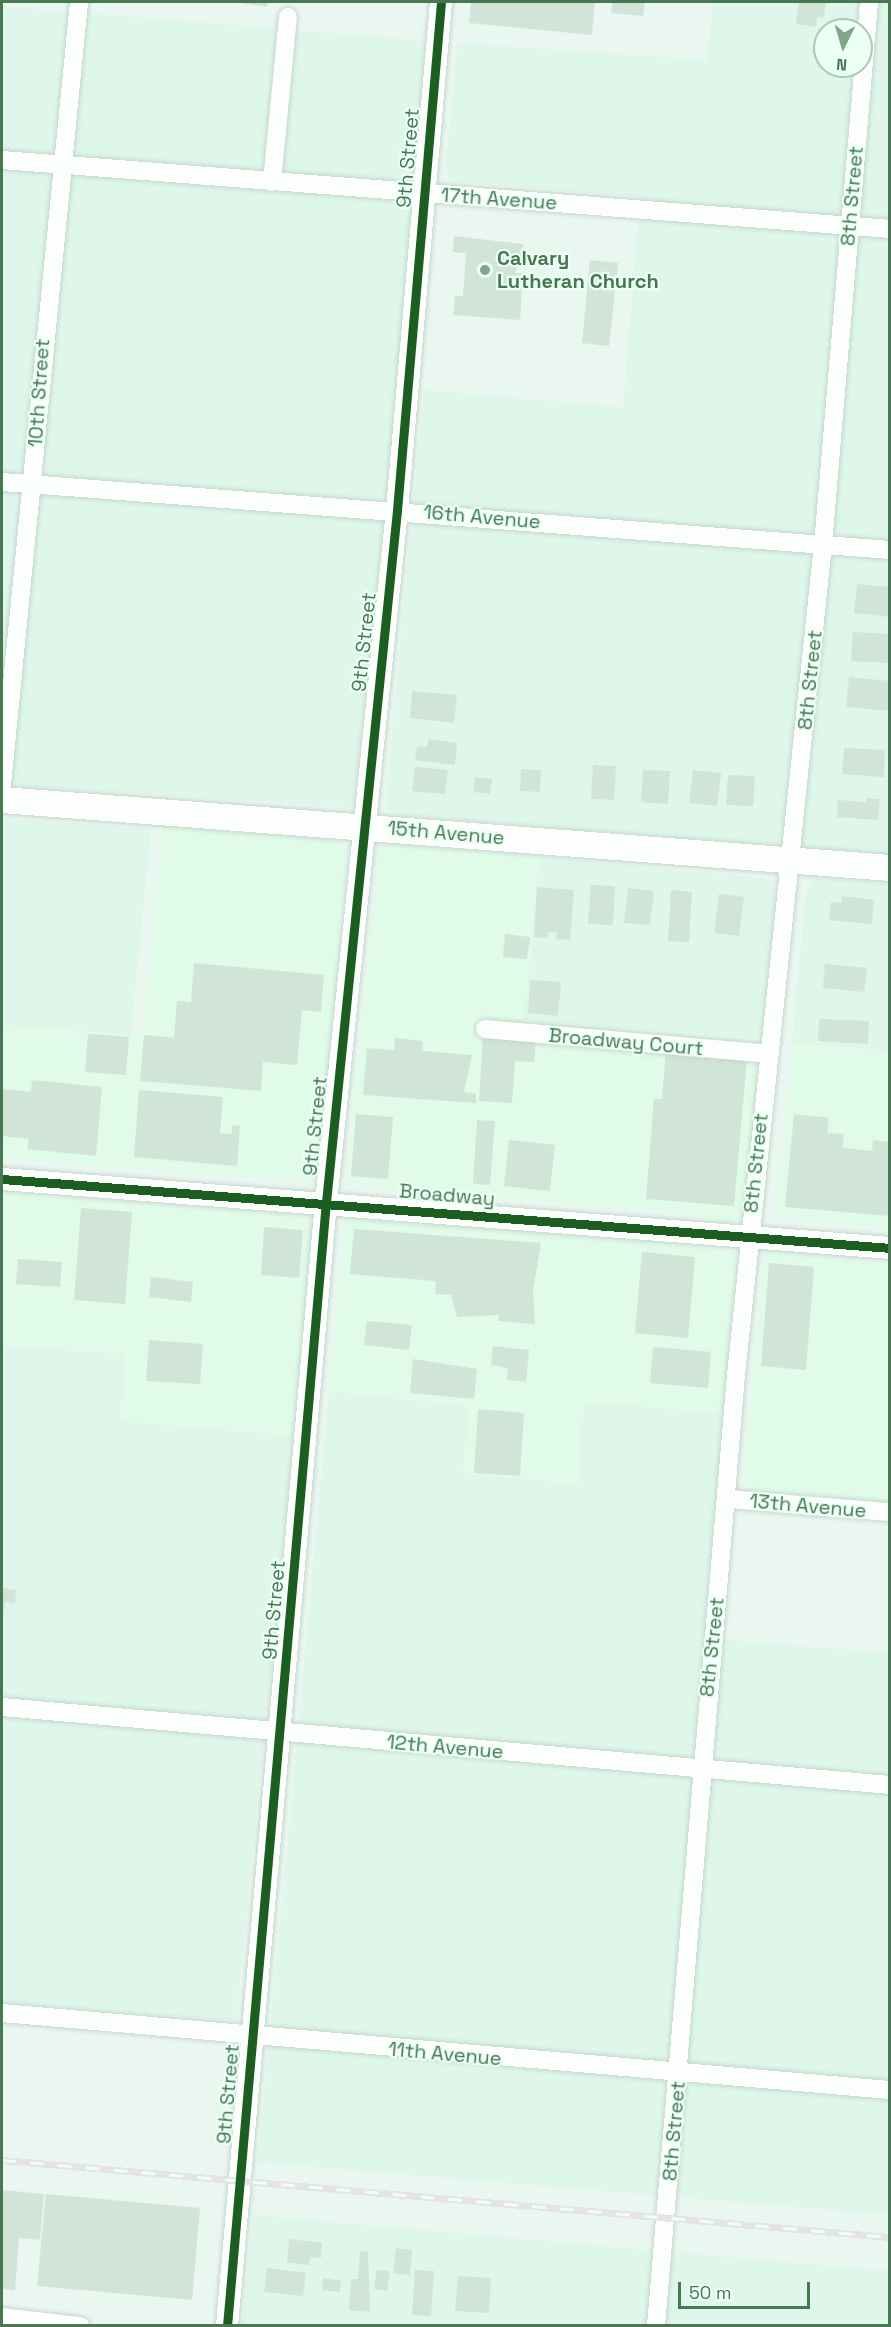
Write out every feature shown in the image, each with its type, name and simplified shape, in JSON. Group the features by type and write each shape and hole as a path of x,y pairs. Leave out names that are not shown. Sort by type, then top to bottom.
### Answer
{"main road":[{"name":"15th Avenue","path":"2,800 890,868"}],"street":[{"name":"10th Street","path":"2,785 33,484 44,322 79,2"},
{"name":"9th Street","path":"227,2325 251,2038 282,1732 326,1202 362,826 397,510 441,2"},
{"name":"8th Street","path":"656,2325 679,2073 700,1771 727,1499 749,1238 768,1054 792,862 823,545 869,2"},
{"path":"272,182 288,17"},
{"name":"17th Avenue","path":"2,160 890,229"},
{"name":"16th Avenue","path":"2,482 397,510 890,550"},
{"name":"Broadway Court","path":"485,1029 768,1054"},
{"name":"Broadway","path":"2,1179 326,1202 890,1248"},
{"name":"13th Avenue","path":"727,1499 890,1512"},
{"name":"12th Avenue","path":"2,1707 700,1771 890,1785"},
{"name":"11th Avenue","path":"2,2013 251,2038 890,2090"},
{"path":"2,2317 80,2325"}],"shaded area":[{"path":"713,2 889,2 889,856 400,815 385,807 424,390 623,407 640,197 456,181 449,177 445,168 458,43 707,60"},
{"path":"2,6 429,41 388,480 353,802 349,807 2,785"},
{"path":"2,818 151,829 131,1035 2,1025"},
{"path":"164,825 336,840 348,849 319,1172 310,1182 2,1158 2,1025 143,1036"},
{"path":"395,844 539,856 524,1021 763,1038 743,1218 732,1223 701,1221 690,1213 410,1193 347,1180 378,855 382,848"},
{"path":"539,856 771,879 776,893 763,1038 524,1021"},
{"path":"817,878 889,884 889,1051 792,1043 806,892"},
{"path":"792,1043 889,1051 889,1225 849,1229 843,1223 776,1215"},
{"path":"2,1193 297,1215 312,1221 293,1436 120,1421 125,1354 2,1346"},
{"path":"366,1214 376,1221 671,1242 733,1253 737,1265 727,1414 592,1402 583,1408 578,1484 463,1473 468,1406 329,1391 344,1226 349,1218"},
{"path":"776,1247 818,1257 889,1264 889,1504 756,1493 743,1476 764,1261"},
{"path":"2,1346 125,1354 120,1421 293,1436 236,2021 2,2002"},
{"path":"329,1391 469,1406 463,1473 578,1484 583,1408 592,1402 727,1414 708,1638 889,1653 889,2215 258,2162"},
{"path":"253,2215 889,2271 889,2325 242,2326"}],"building":[{"path":"236,2 268,2 267,7"},
{"path":"471,2 595,2 592,35 469,23"},
{"path":"612,2 645,2 643,16 611,13"},
{"path":"799,2 826,2 824,18 813,18 813,27 796,24"},
{"path":"454,236 524,244 515,273 523,273 520,320 453,315 455,296 463,296 466,253 453,252"},
{"path":"590,260 618,263 609,346 582,343"},
{"path":"857,584 890,587 890,617 854,613"},
{"path":"853,632 890,634 890,663 851,661"},
{"path":"849,677 890,681 890,711 846,707"},
{"path":"412,691 457,695 454,723 410,718"},
{"path":"428,739 457,743 455,765 415,760 417,746 427,747"},
{"path":"844,748 885,750 884,777 842,774"},
{"path":"593,765 616,766 614,800 591,799"},
{"path":"415,767 448,770 445,794 412,791"},
{"path":"521,769 541,770 540,792 520,791"},
{"path":"643,770 670,771 668,804 641,802"},
{"path":"693,770 721,773 717,806 689,803"},
{"path":"728,775 755,776 753,806 726,805"},
{"path":"475,777 492,779 490,794 473,792"},
{"path":"866,798 880,799 878,820 837,817 838,800 866,802"},
{"path":"591,885 615,886 613,925 588,924"},
{"path":"537,887 574,890 570,940 556,939 557,932 548,932 547,938 534,937"},
{"path":"628,888 654,891 650,925 624,923"},
{"path":"671,890 692,892 689,942 668,941"},
{"path":"719,894 744,897 739,936 714,933"},
{"path":"842,896 874,900 872,924 829,920 831,902 841,903"},
{"path":"505,934 530,937 527,959 503,957"},
{"path":"194,963 324,975 321,1012 302,1010 297,1065 263,1062 261,1091 140,1081 144,1035 174,1038 177,1001 191,1002"},
{"path":"825,964 867,968 864,992 823,988"},
{"path":"530,980 561,982 558,1016 528,1013"},
{"path":"819,1019 869,1021 868,1044 818,1041"},
{"path":"88,1034 129,1037 126,1075 85,1072"},
{"path":"483,1035 536,1039 534,1062 515,1061 512,1103 479,1101"},
{"path":"395,1038 423,1041 422,1051 472,1055 464,1092 476,1093 476,1103 363,1095 367,1048 394,1050"},
{"path":"666,1051 747,1058 734,1206 646,1199 654,1099 662,1099"},
{"path":"32,1080 102,1087 96,1156 27,1149 29,1139 2,1136 2,1089 31,1092"},
{"path":"139,1090 223,1097 220,1133 232,1134 232,1125 240,1126 237,1166 134,1157"},
{"path":"356,1114 393,1117 388,1179 351,1176"},
{"path":"794,1114 829,1118 827,1133 844,1134 842,1148 872,1151 873,1140 890,1142 890,1216 785,1207"},
{"path":"477,1120 495,1121 490,1185 473,1184"},
{"path":"509,1140 555,1145 550,1191 504,1186"},
{"path":"81,1208 132,1212 125,1304 74,1300"},
{"path":"264,1227 303,1230 299,1278 261,1275"},
{"path":"354,1229 541,1243 533,1290 535,1324 498,1321 499,1315 457,1317 451,1295 435,1294 436,1281 350,1274"},
{"path":"642,1252 695,1257 688,1338 635,1333"},
{"path":"18,1259 62,1262 60,1287 16,1284"},
{"path":"769,1263 814,1267 806,1370 761,1366"},
{"path":"151,1277 193,1282 191,1302 149,1297"},
{"path":"367,1321 412,1325 409,1350 364,1345"},
{"path":"149,1340 203,1344 200,1384 146,1381"},
{"path":"493,1346 529,1350 526,1382 507,1380 508,1368 491,1365"},
{"path":"653,1347 711,1352 708,1388 650,1383"},
{"path":"413,1359 477,1369 474,1399 410,1393"},
{"path":"478,1409 524,1413 520,1476 474,1473"},
{"path":"2,1588 16,1590 15,1603 5,1602 4,1616"},
{"path":"2,2190 44,2194 40,2240 19,2238 15,2290 2,2289"},
{"path":"46,2194 200,2208 192,2300 37,2286"},
{"path":"289,2239 322,2243 321,2258 310,2257 309,2265 287,2262"},
{"path":"396,2248 412,2250 410,2275 393,2273"},
{"path":"360,2251 368,2252 370,2312 349,2310 351,2279 358,2279"},
{"path":"267,2268 306,2273 303,2296 264,2292"},
{"path":"377,2270 390,2271 387,2291 374,2289"},
{"path":"415,2270 434,2271 431,2316 412,2315"},
{"path":"458,2276 491,2278 489,2313 455,2311"},
{"path":"323,2278 341,2281 340,2292 322,2290"}],"railway":[{"path":"2,2160 890,2237"}],"cycle path":[{"path":"227,2326 326,1202 397,510 441,2"},
{"path":"2,1179 890,1248"}],"place":[{"name":"Calvary Lutheran Church","path":"485,270"}]}
